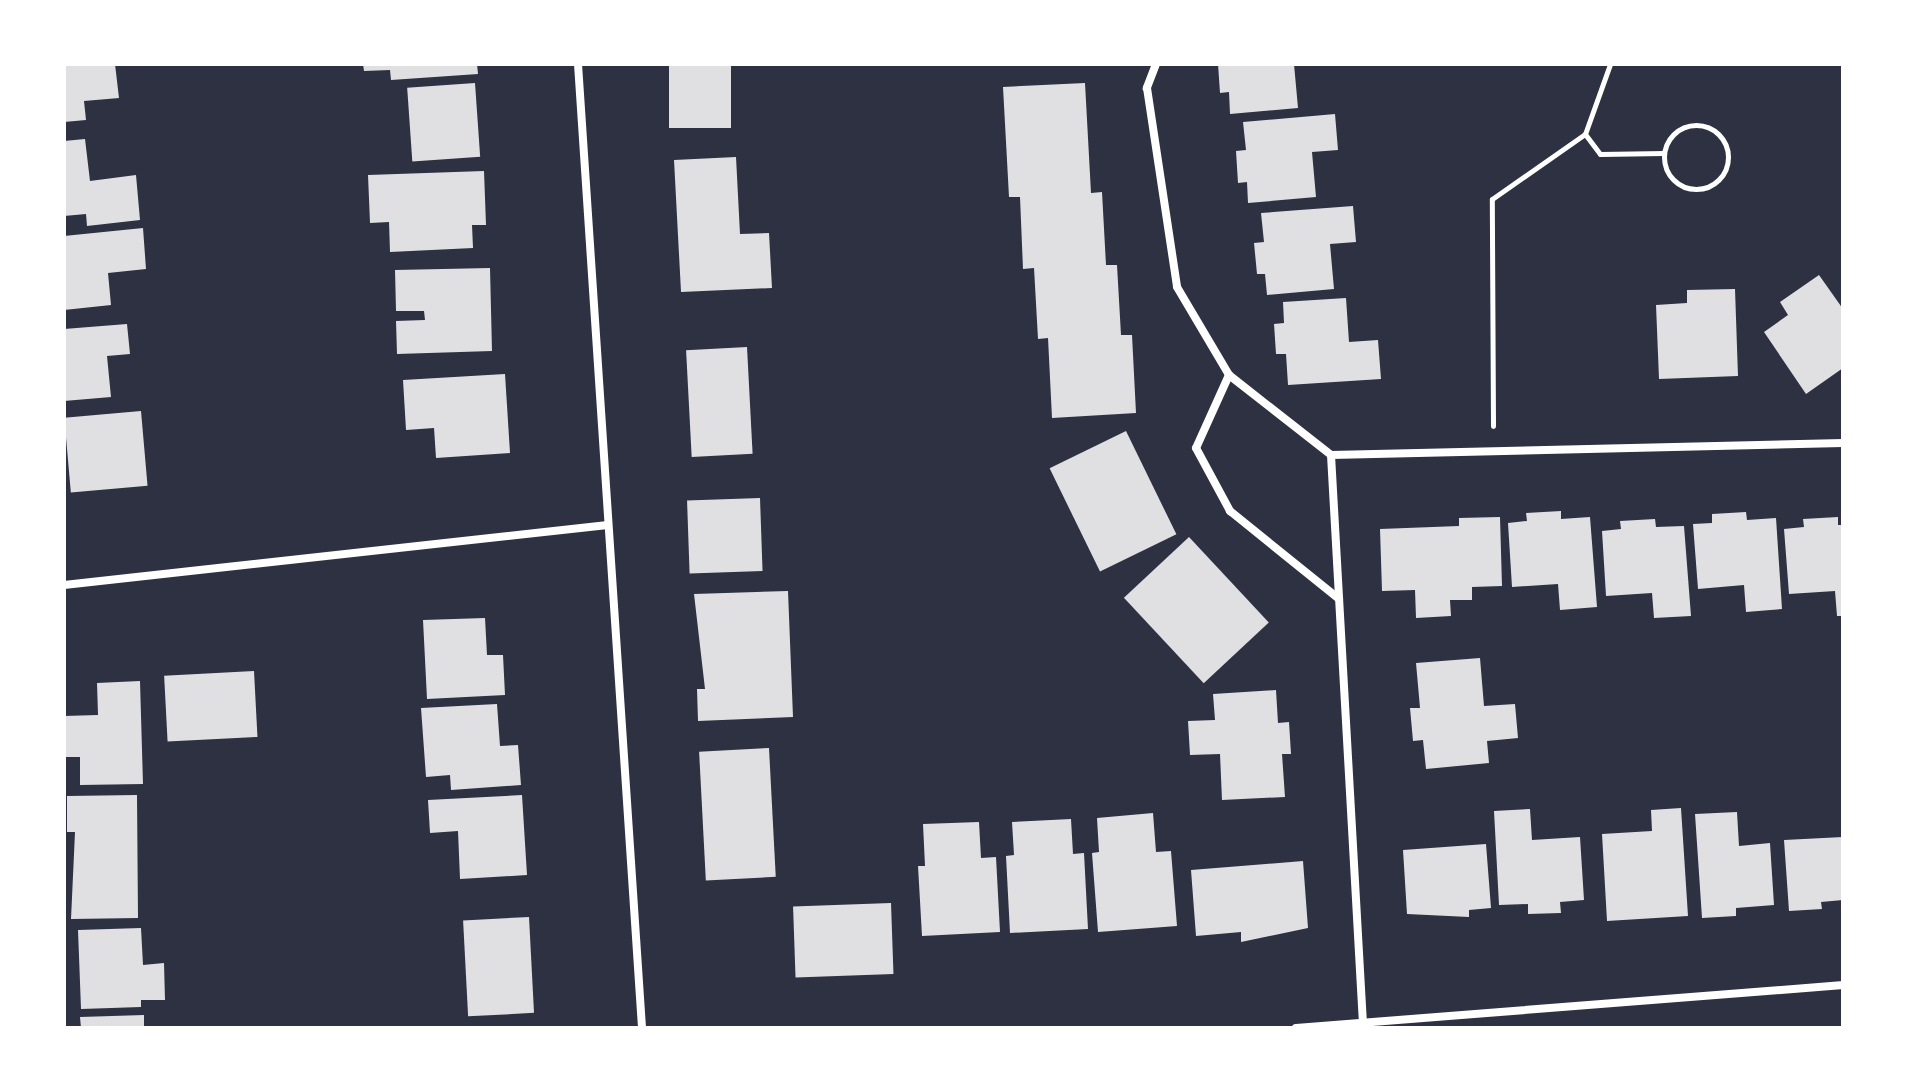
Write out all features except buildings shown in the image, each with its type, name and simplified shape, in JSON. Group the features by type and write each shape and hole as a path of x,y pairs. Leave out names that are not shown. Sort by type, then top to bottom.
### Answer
{"street":[{"path":"578,64 642,1028"},
{"path":"1156,64 1147,88 1177,287 1229,375 1331,455 1494,454 1843,443"},
{"path":"1229,375 1196,448 1230,511 1339,599"},
{"path":"1331,455 1363,1024"},
{"path":"64,585 608,525"},
{"path":"1296,1028 1843,985"}],"path":[{"path":"1494,454 1492,199 1585,134 1610,64"},
{"path":"1703,126 1721,137 1727,167 1714,184 1684,188 1668,173 1664,153 1682,128 1703,126"},
{"path":"1585,134 1600,154 1664,153"}]}
